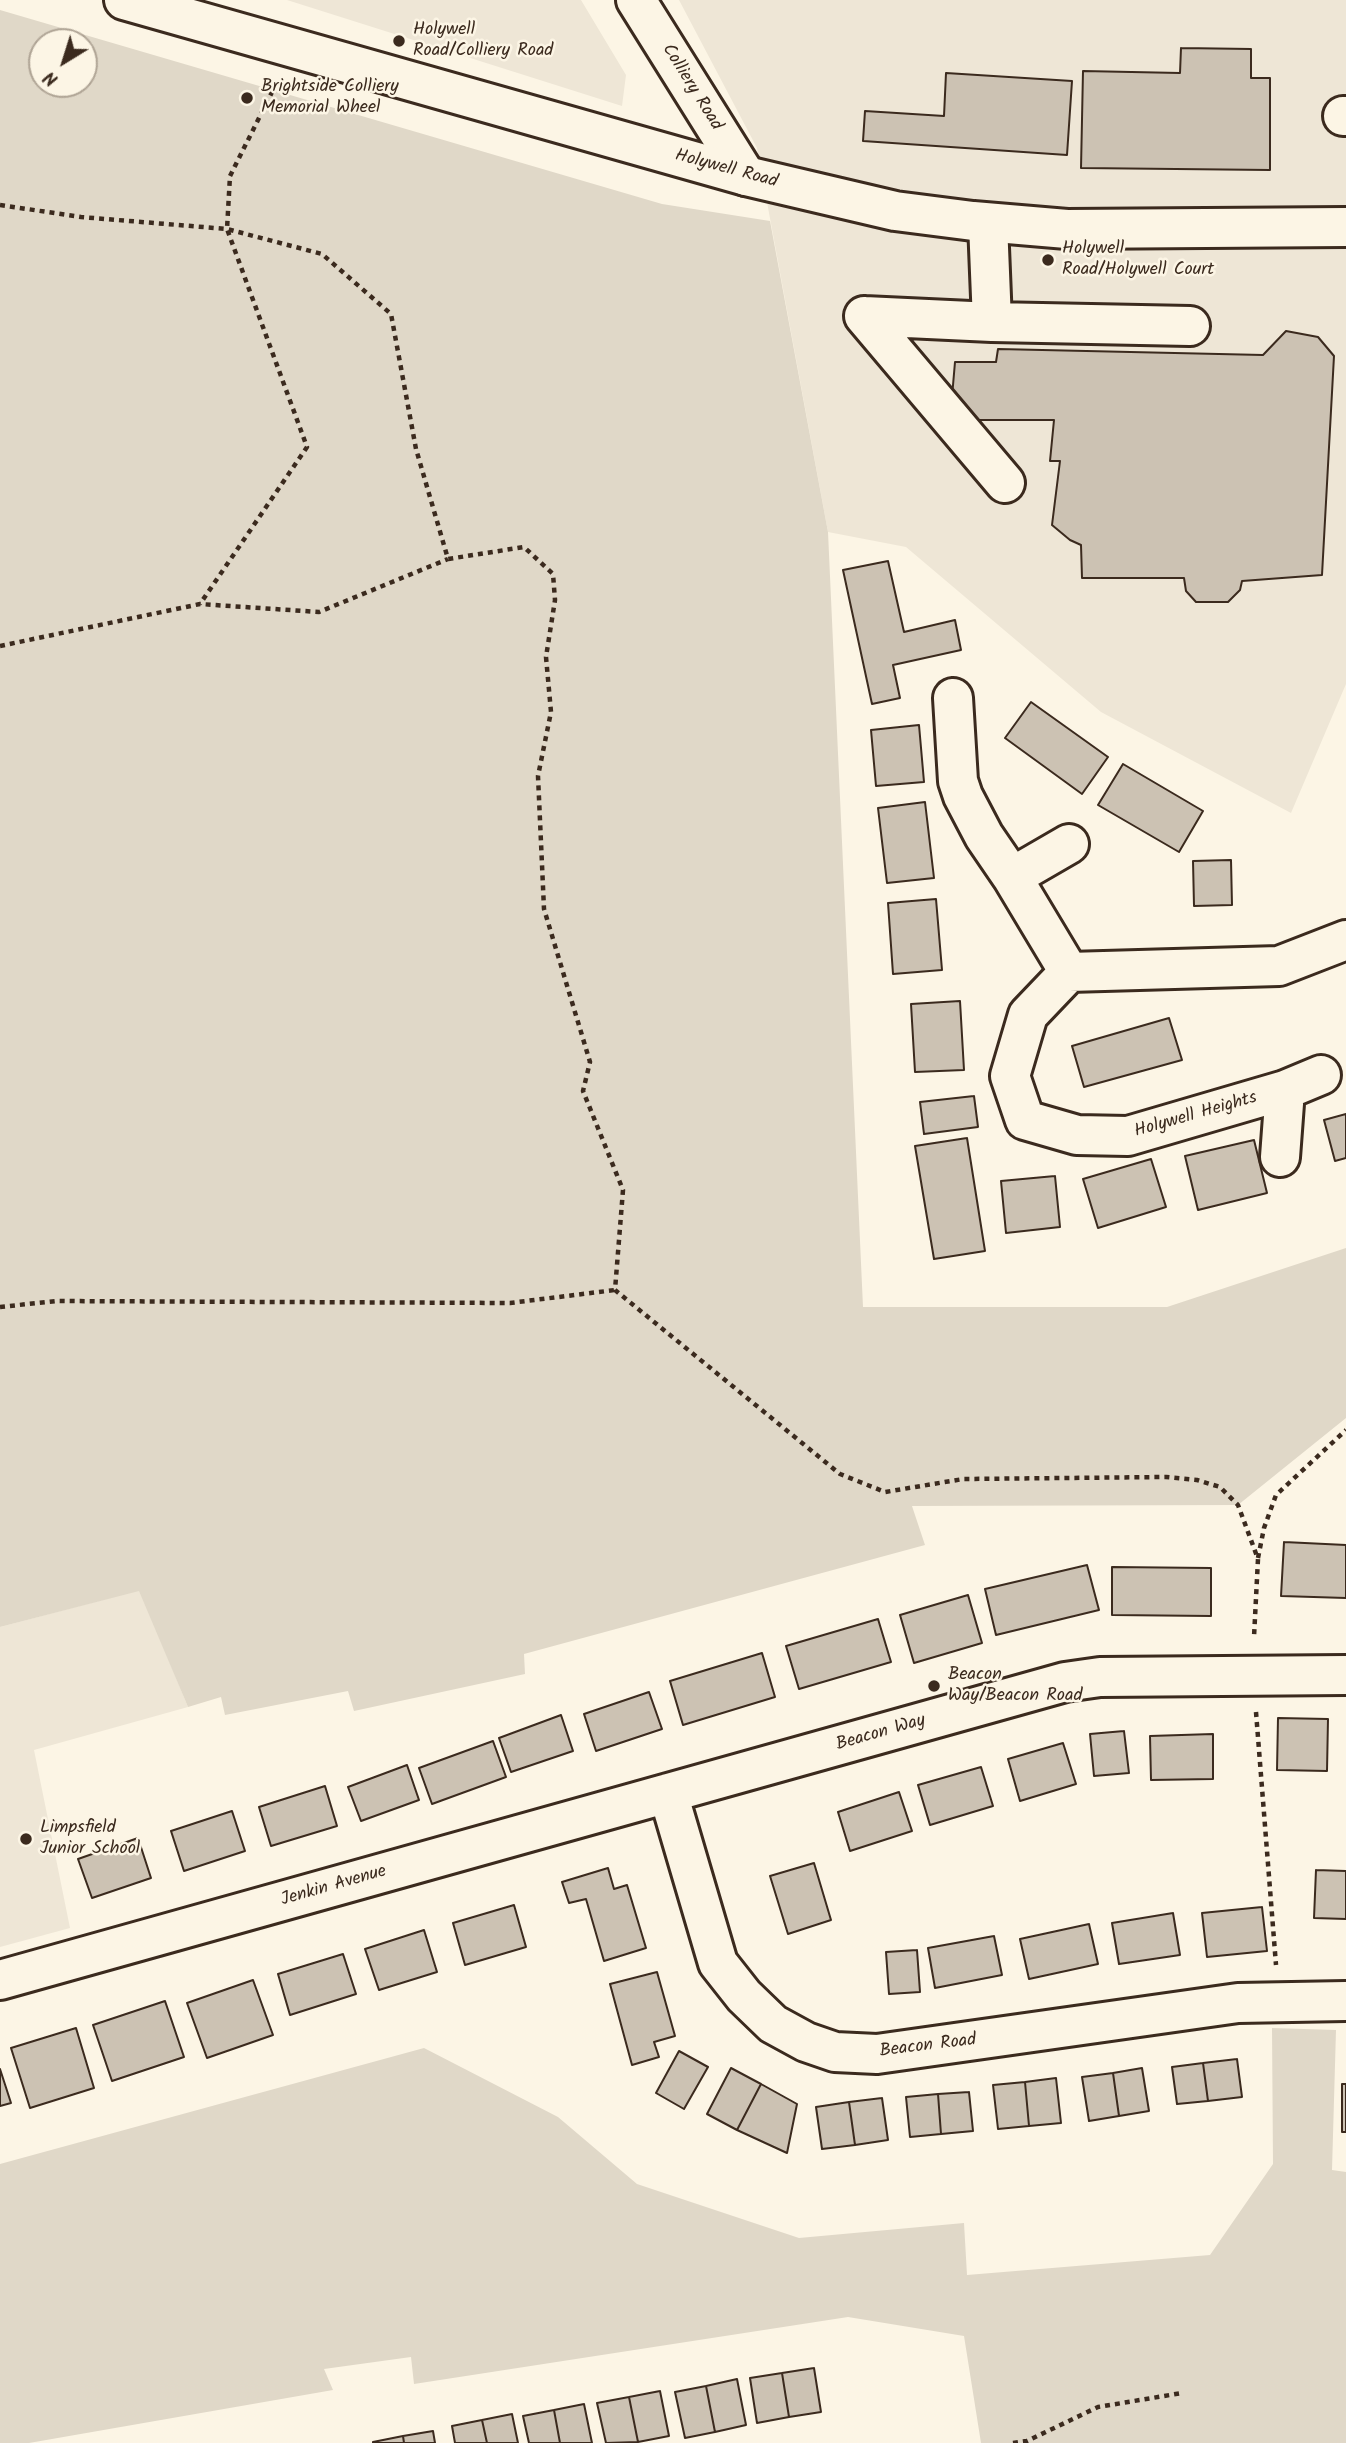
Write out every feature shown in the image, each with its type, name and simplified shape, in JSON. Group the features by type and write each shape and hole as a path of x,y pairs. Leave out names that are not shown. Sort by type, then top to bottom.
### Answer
{"street":[{"name":"Holywell Road","path":"124,0 746,176 895,211 988,223 1067,229 1346,227"},
{"name":"Colliery Road","path":"636,0 746,176"},
{"path":"988,223 992,322"},
{"path":"1005,483 864,316 1190,326"},
{"path":"953,698 958,781 984,836 1069,972 1279,966 1346,940"},
{"path":"1012,877 1069,844"},
{"name":"Holywell Heights","path":"1069,972 1028,1015 1010,1076 1025,1119 1077,1135 1128,1136 1285,1090 1321,1075"},
{"name":"Holywell Heights","path":"1280,1157 1285,1090"},
{"name":"Beacon Way","path":"668,1793 1065,1682 1100,1676 1346,1675"},
{"name":"Jenkin Avenue","path":"0,1980 668,1793"},
{"name":"Beacon Road","path":"668,1793 718,1963 744,1996 773,2024 806,2042 835,2052 877,2054 1238,2003 1346,2001"}],"path":[{"path":"200,604 307,447 227,229 230,176 293,48"},
{"path":"0,205 81,217 227,229 322,254 391,314 416,449 448,559"},
{"path":"0,646 200,604 319,612 448,559 524,547 553,574 555,600 546,657 551,712 538,776 544,909 590,1062 583,1091 623,1190 615,1290"},
{"path":"0,1307 55,1301 510,1303 615,1290 839,1474 885,1492 963,1479 1166,1477 1197,1480 1220,1487 1238,1505 1258,1559"},
{"path":"1279,2001 1253,1674 1258,1559 1264,1528 1276,1495 1346,1430"},
{"path":"1013,2443 1027,2441 1098,2407 1182,2393"}],"shaded area":[{"path":"287,0 581,0 626,75 622,106"},
{"path":"679,0 1346,0 1346,684 1291,813 1101,712 906,547 828,532 757,148"},
{"path":"0,10 61,28 28,28 28,98 98,98 98,39 662,204 770,221 828,532 863,1307 1167,1307 1346,1248 1346,1418 1238,1505 912,1506 925,1545 524,1654 525,1674 354,1711 348,1691 225,1715 221,1697 188,1707 139,1591 0,1627"},
{"name":"Limpsfield Junior School","path":"140,1590 188,1707 34,1750 70,1928 0,1947 0,1627"},
{"path":"1272,2028 1336,2030 1332,2170 1346,2172 1346,2443 981,2443 964,2336 848,2317 414,2384 411,2357 324,2369 333,2390 29,2443 0,2443 0,2164 424,2048 558,2117 637,2184 799,2238 964,2223 967,2275 1210,2255 1273,2164"}],"building":[{"path":"1181,48 1251,49 1251,78 1270,78 1270,170 1081,168 1083,71 1180,73"},
{"path":"946,73 1072,81 1067,155 863,141 865,111 944,116"},
{"path":"1286,331 1318,337 1334,356 1322,575 1242,581 1240,590 1228,602 1196,602 1186,591 1184,578 1082,578 1081,545 1070,540 1052,525 1060,461 1050,461 1054,420 950,420 955,362 996,362 998,349 1263,355"},
{"path":"888,561 904,632 955,620 961,650 893,665 900,698 872,704 843,570"},
{"path":"1031,702 1108,757 1082,794 1005,738"},
{"path":"919,725 924,782 876,786 871,730"},
{"path":"1123,764 1203,811 1179,852 1098,805"},
{"path":"925,802 934,878 887,883 878,808"},
{"path":"1231,860 1232,905 1194,906 1193,861"},
{"path":"936,899 942,970 893,974 888,903"},
{"path":"960,1001 964,1070 915,1072 911,1004"},
{"path":"1169,1018 1182,1060 1084,1087 1072,1046"},
{"path":"974,1096 978,1127 924,1134 920,1102"},
{"path":"1346,1114 1346,1158 1335,1161 1324,1120"},
{"path":"967,1138 985,1251 934,1259 915,1146"},
{"path":"1254,1140 1267,1193 1198,1210 1185,1156"},
{"path":"1151,1159 1166,1207 1098,1228 1083,1179"},
{"path":"1055,1176 1060,1227 1006,1233 1001,1181"},
{"path":"1284,1542 1346,1545 1346,1598 1281,1596"},
{"path":"1087,1565 1099,1610 996,1635 985,1589"},
{"path":"1112,1567 1211,1568 1211,1616 1112,1615"},
{"path":"968,1595 982,1643 914,1663 900,1615"},
{"path":"878,1619 891,1662 799,1689 786,1646"},
{"path":"762,1653 775,1697 683,1725 670,1681"},
{"path":"649,1692 662,1729 596,1751 584,1714"},
{"path":"561,1715 573,1751 511,1772 499,1738"},
{"path":"1278,1718 1328,1719 1327,1771 1277,1770"},
{"path":"1124,1731 1129,1773 1094,1776 1090,1734"},
{"path":"1213,1734 1213,1779 1151,1780 1150,1736"},
{"path":"493,1741 506,1777 432,1804 419,1768"},
{"path":"1063,1743 1076,1784 1020,1801 1008,1759"},
{"path":"407,1765 419,1800 361,1821 348,1787"},
{"path":"981,1767 993,1806 930,1825 918,1785"},
{"path":"325,1786 337,1826 271,1846 259,1807"},
{"path":"899,1792 912,1831 850,1851 838,1812"},
{"path":"232,1811 245,1851 184,1871 171,1831"},
{"path":"138,1838 151,1878 92,1898 78,1859"},
{"path":"814,1863 831,1920 788,1934 770,1876"},
{"path":"608,1868 614,1889 627,1885 646,1948 604,1961 586,1899 569,1903 562,1882"},
{"path":"1316,1870 1346,1871 1346,1919 1314,1918"},
{"path":"514,1905 526,1947 465,1965 453,1923"},
{"path":"1262,1907 1267,1951 1207,1957 1202,1913"},
{"path":"1173,1913 1180,1955 1119,1964 1112,1923"},
{"path":"1089,1924 1098,1964 1029,1979 1020,1939"},
{"path":"424,1930 437,1972 379,1990 365,1949"},
{"path":"994,1936 1002,1975 935,1988 928,1948"},
{"path":"917,1950 920,1992 889,1994 886,1952"},
{"path":"343,1954 356,1994 290,2015 278,1974"},
{"path":"657,1972 675,2036 654,2042 659,2057 632,2065 610,1984"},
{"path":"253,1980 273,2035 207,2058 187,2003"},
{"path":"165,2001 184,2057 112,2081 93,2025"},
{"path":"76,2028 94,2088 30,2108 11,2048"},
{"path":"679,2051 708,2067 684,2109 656,2093"},
{"path":"1237,2059 1242,2097 1208,2101 1203,2063"},
{"path":"1203,2063 1208,2101 1177,2104 1172,2067"},
{"path":"731,2068 761,2084 737,2130 707,2114"},
{"path":"1142,2068 1149,2111 1119,2116 1113,2073"},
{"path":"0,2069 11,2103 0,2106"},
{"path":"1113,2073 1119,2116 1089,2121 1082,2077"},
{"path":"1056,2078 1061,2123 1029,2126 1025,2082"},
{"path":"1025,2082 1029,2126 998,2129 993,2085"},
{"path":"761,2084 797,2104 787,2153 737,2130"},
{"path":"1342,2084 1346,2084 1346,2132 1342,2132"},
{"path":"969,2092 973,2131 941,2134 938,2094"},
{"path":"938,2094 941,2134 910,2137 906,2097"},
{"path":"882,2098 888,2140 855,2145 849,2102"},
{"path":"849,2102 855,2145 822,2149 816,2107"},
{"path":"814,2368 821,2412 789,2417 782,2373"},
{"path":"782,2373 789,2417 757,2423 750,2378"},
{"path":"737,2379 746,2425 715,2432 706,2386"},
{"path":"706,2386 715,2432 685,2438 675,2392"},
{"path":"660,2391 669,2436 638,2442 629,2397"},
{"path":"629,2397 638,2442 606,2443 597,2403"},
{"path":"584,2404 592,2443 560,2443 554,2410"},
{"path":"554,2410 560,2443 529,2443 523,2416"},
{"path":"512,2414 518,2443 487,2443 482,2420"},
{"path":"482,2420 487,2443 455,2443 452,2426"},
{"path":"433,2431 435,2443 404,2443 403,2436"},
{"path":"403,2436 404,2443 373,2443 373,2442"}],"place":[{"name":"Holywell Road/Colliery Road","path":"399,41"},
{"name":"Brightside Colliery Memorial Wheel","path":"247,98"},
{"name":"Holywell Road/Holywell Court","path":"1048,260"},
{"name":"Beacon Way/Beacon Road","path":"934,1686"},
{"name":"Limpsfield Junior School","path":"26,1839"}]}
